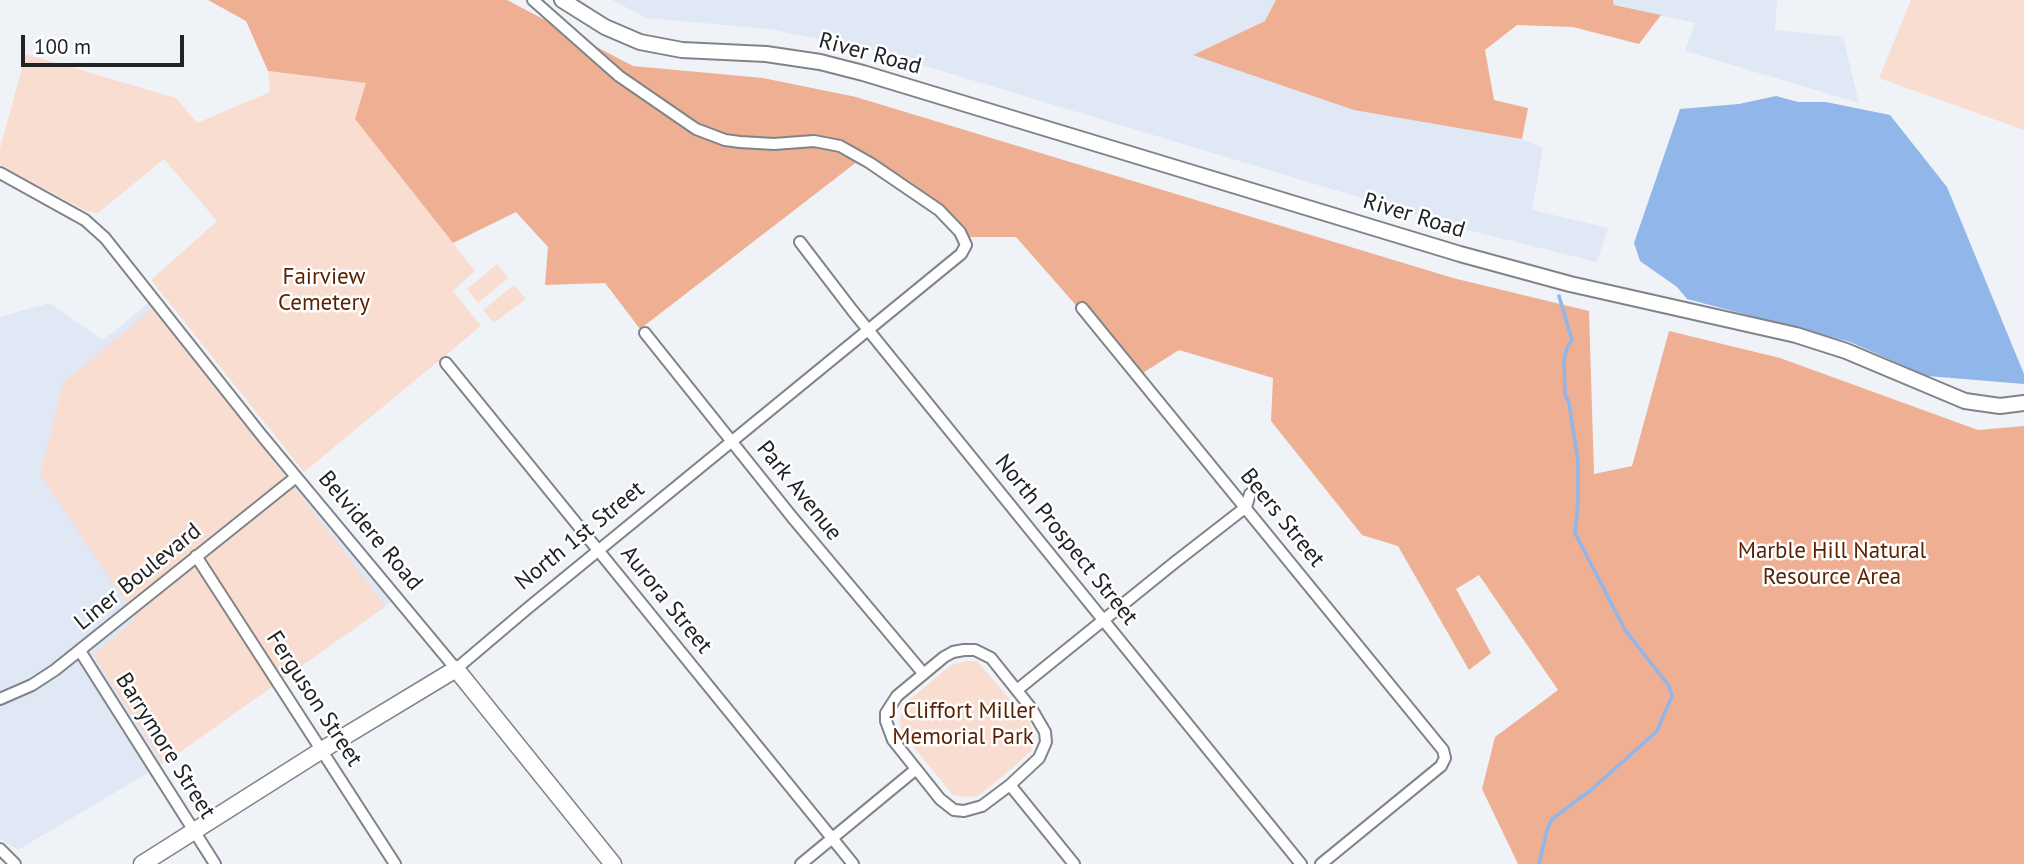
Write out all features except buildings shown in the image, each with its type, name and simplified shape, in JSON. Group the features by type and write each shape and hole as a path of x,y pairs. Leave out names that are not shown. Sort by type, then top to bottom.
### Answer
{"main road":[{"name":"North 1st Street","path":"142,864 321,750 456,669"},
{"name":"Belvidere Road","path":"456,669 613,864"}],"street":[{"name":"North 1st Street","path":"456,669 965,249 965,240 954,224 939,210 840,146 814,141 774,144 740,142 725,140 696,129 619,76 533,0"},
{"name":"River Road","path":"562,0 605,27 640,42 682,50 790,57 863,73 1460,254 1585,287 1796,335 1846,351 1965,401 2000,406 2024,403"},
{"name":"Belvidere Road","path":"0,173 73,212 93,226 456,669"},
{"name":"North Prospect Street","path":"800,242 868,330 1301,864"},
{"name":"Beers Street","path":"1082,308 1440,744 1445,758 1441,766 1321,864"},
{"name":"Park Avenue","path":"645,333 923,673"},
{"name":"Aurora Street","path":"446,363 853,864"},
{"name":"Liner Boulevard","path":"0,699 32,685 80,651 296,477"},
{"path":"1017,690 1246,507 1250,494"},
{"name":"Ferguson Street","path":"196,556 395,864"},
{"path":"975,650 991,658 1042,725 1046,741 1039,758 982,806 959,811 940,799 893,740 886,713 897,696 923,673 953,652 975,650"},
{"name":"Barrymore Street","path":"80,651 215,864"},
{"path":"801,864 915,770"},
{"path":"1010,785 1074,864"},
{"path":"0,849 15,864"}],"shaded area":[{"path":"612,0 1276,0 1265,21 1194,54 1522,139 1543,148 1532,210 1608,228 1597,262 1467,230 869,49 769,29 647,18"},
{"path":"1613,0 1777,0 1775,30 1843,37 1859,103 1685,51 1695,23 1614,5"},
{"path":"150,302 392,602 163,764 18,850 0,839 0,317 49,303 103,340"}],"green space":[{"name":"Marble Hill Natural Resource Area","path":"208,0 507,0 633,66 763,78 856,97 1453,278 1589,311 1594,474 1632,466 1669,331 1780,358 1978,430 2024,426 2024,864 1518,864 1482,789 1495,737 1558,690 1479,575 1456,589 1491,653 1469,670 1398,546 1362,535 1271,421 1273,378 1179,350 1138,376 1016,237 968,237 862,158 640,329 605,283 545,285 548,247 516,212 453,243 355,119 366,83 268,71 246,21"},
{"path":"1276,0 1613,0 1614,5 1661,15 1639,44 1573,27 1517,25 1485,50 1494,100 1528,108 1522,139 1354,110 1193,55 1265,21"},
{"path":"1911,0 2024,0 2024,130 1879,78"},
{"name":"Fairview Cemetery","path":"26,54 176,98 197,123 270,92 268,71 367,83 355,119 475,271 453,291 481,326 304,472 151,280 217,221 164,159 98,213 86,211 0,165 0,148"},
{"path":"497,264 508,278 478,303 467,289"},
{"path":"514,285 526,299 494,323 483,310"},
{"path":"154,307 386,606 163,764 93,655 136,618 40,474 63,383"},
{"name":"J Cliffort Miller Memorial Park","path":"977,661 1030,723 1034,739 1031,751 1009,771 978,796 966,797 953,795 902,733 900,720 903,705 951,665"}],"water":[{"path":"1776,96 1798,102 1826,102 1890,115 1947,187 2024,374 2024,384 1927,376 1850,342 1687,299 1677,287 1640,261 1634,243 1680,109 1739,104"}],"waterway":[{"path":"1539,864 1552,819 1591,790 1657,731 1672,696 1669,686 1625,630 1575,533 1578,461 1569,403 1565,394 1564,359 1572,340 1559,296"}]}
